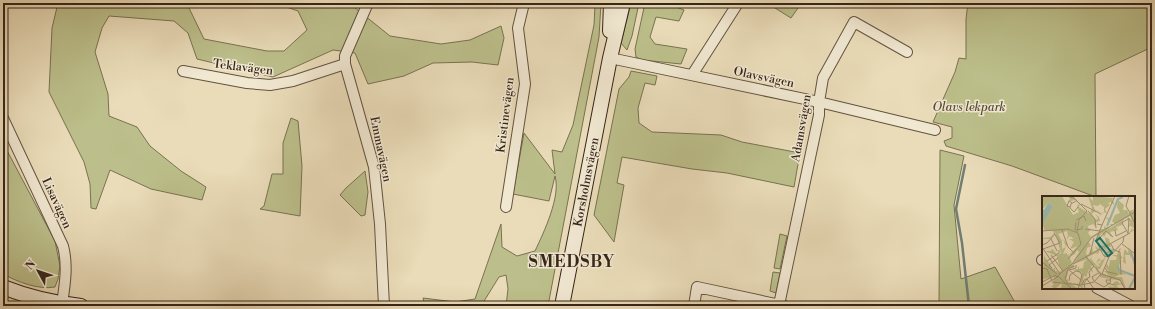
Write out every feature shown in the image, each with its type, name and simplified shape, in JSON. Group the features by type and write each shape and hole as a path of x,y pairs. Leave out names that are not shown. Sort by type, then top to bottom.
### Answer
{"main road":[{"name":"Korsholmsvägen","path":"610,58 611,3"},
{"name":"Korsholmsvägen","path":"562,306 610,58 623,3"},
{"path":"3,287 22,295 62,304 81,306"}],"street":[{"name":"Emmavägen","path":"368,3 345,56 345,64 374,167 380,224 384,306"},
{"name":"Kristinevägen","path":"506,207 525,84 518,28 524,3"},
{"path":"692,75 738,3"},
{"name":"Adamsvägen","path":"782,305 819,115 819,102 823,78 854,22 907,52"},
{"name":"Olavsvägen","path":"610,58 819,102 935,130"},
{"name":"Teklavägen","path":"183,71 247,83 270,85 293,81 345,64"},
{"name":"Lisavägen","path":"3,118 63,246 66,258 66,271 62,304"},
{"path":"694,306 698,287 782,305"},
{"path":"1099,289 1131,306"}],"green space":[{"path":"58,3 190,3 189,8 204,39 267,51 284,51 307,30 298,11 275,3 355,3 354,7 390,36 441,44 470,40 501,26 504,38 498,65 472,62 433,63 404,76 368,84 355,53 333,50 273,77 197,59 188,33 174,21 109,16 102,28 95,52 108,94 109,116 137,127 150,146 181,171 206,187 202,200 151,189 110,170 96,209 91,208 90,184 84,162 49,92 52,28"},
{"path":"594,3 601,3 599,37 548,306 506,306 508,289 506,275 499,277 481,306 425,306 423,298 455,302 475,299 501,224 502,247 517,256 535,251 551,214 556,193 556,184 555,176 549,201 513,194 524,133 555,174 552,150 562,152 573,125 594,25"},
{"path":"631,3 639,3 632,36 627,50 621,43"},
{"path":"645,3 666,3 684,10 679,21 656,17 650,37 655,44 687,49 681,64 642,60 636,57 635,49"},
{"path":"767,3 798,3 798,8 791,18"},
{"name":"Olavs lekpark","path":"968,3 1152,3 1152,47 1095,74 1096,196 1012,166 946,146 944,141 952,138 952,127 933,122 955,72 959,58 966,59 966,19"},
{"path":"631,71 657,76 655,85 645,83 638,108 639,123 652,132 721,135 742,142 800,153 794,187 727,173 692,169 622,157 617,183 624,185 614,242 594,215 619,89 629,77"},
{"path":"291,118 298,121 302,166 300,216 260,209 264,206 272,174 283,174 283,143"},
{"path":"3,143 55,241 60,266 55,287 48,288 28,285 3,274"},
{"path":"940,150 964,156 954,205 961,279 995,267 1017,306 939,306"},
{"path":"365,171 368,192 365,215 361,216 340,195"},
{"path":"780,234 787,236 780,269 774,268"},
{"path":"773,272 780,273 776,293 770,291"}],"waterway":[{"path":"965,165 956,209 962,243 969,306"}],"district":[{"name":"SMEDSBY","path":"572,261"}]}
